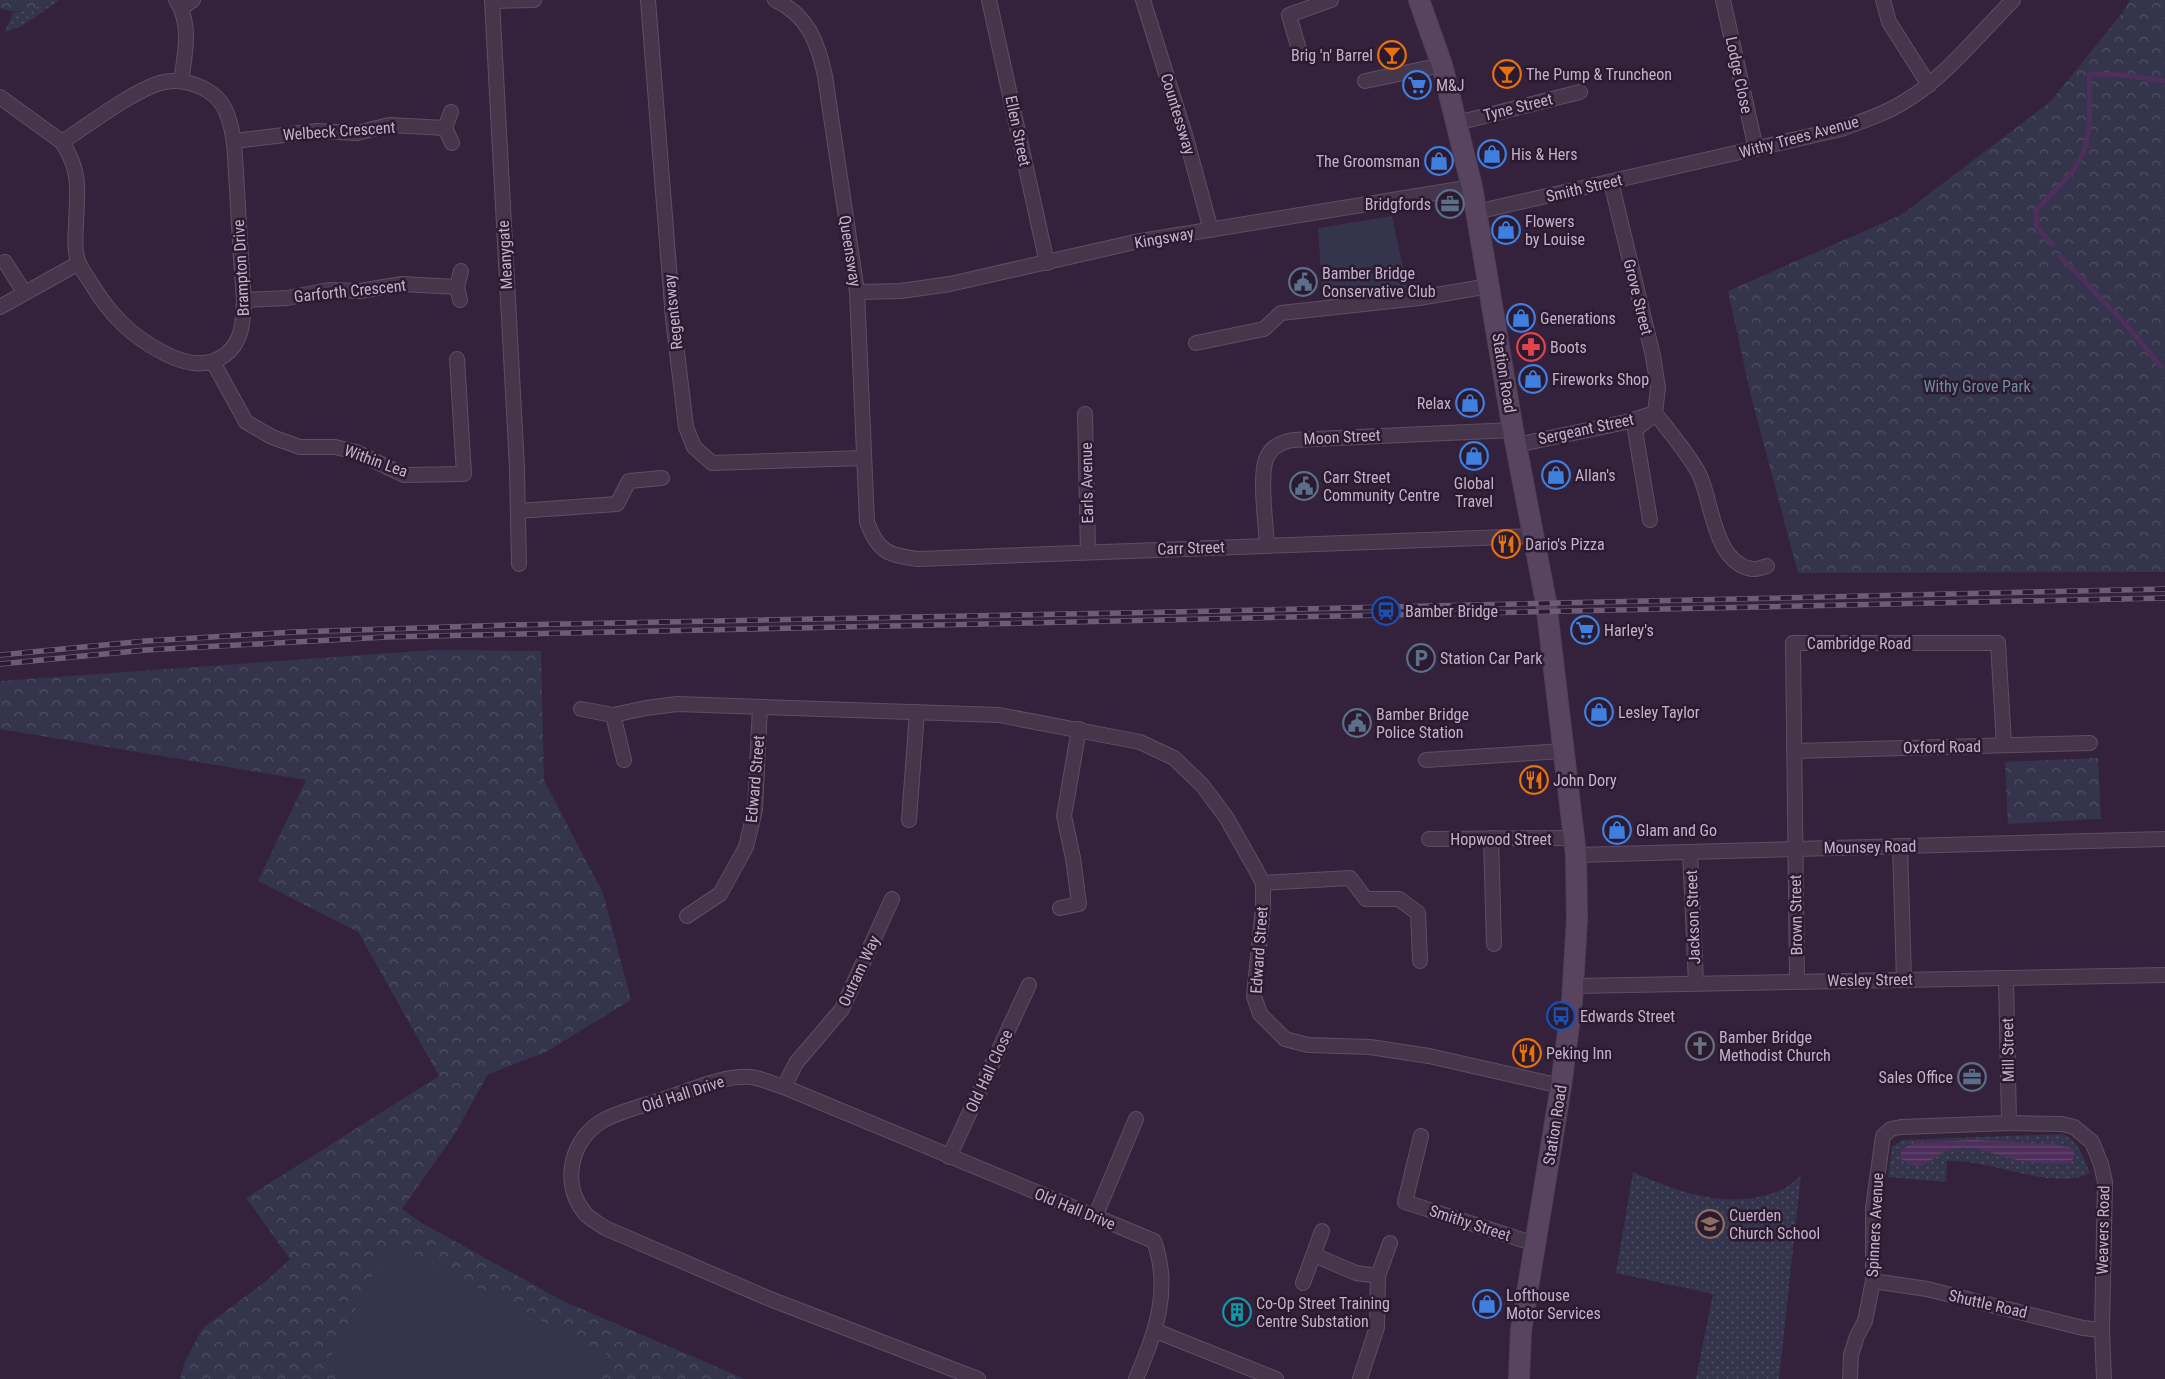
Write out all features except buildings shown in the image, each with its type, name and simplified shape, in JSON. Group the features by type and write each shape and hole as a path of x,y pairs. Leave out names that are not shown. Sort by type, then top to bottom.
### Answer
{"main road":[{"name":"Station Road","path":"1419,0 1442,65 1472,187 1514,437 1549,622 1575,846 1577,919 1574,986 1562,1086 1521,1330 1519,1379"}],"street":[{"path":"492,1 534,0"},
{"name":"Regentsway","path":"648,0 673,320 686,427 694,447 712,463 864,458"},
{"name":"Queensway","path":"775,0 787,5 803,19 818,46 857,292 867,522"},
{"name":"Ellen Street","path":"989,0 1047,262"},
{"name":"Countessway","path":"1143,0 1186,138 1211,230"},
{"path":"1300,53 1289,14 1331,0"},
{"name":"Lodge Close","path":"1723,0 1756,150"},
{"path":"1883,0 1889,22 1929,85"},
{"name":"Withy Trees Avenue","path":"1692,164 1841,129 1870,119 1907,100 1929,85 2013,0"},
{"name":"Meanygate","path":"492,1 520,564"},
{"path":"181,81 187,44 184,3"},
{"path":"1365,80 1442,65"},
{"name":"Brampton Drive","path":"62,142 142,90 161,83 181,81 198,86 217,98 227,113 234,141 244,300 243,326 238,340 226,354 213,362"},
{"name":"Tyne Street","path":"1456,123 1580,92"},
{"path":"0,97 62,142 72,158 78,174 76,227 79,263 105,307 140,340 169,356 189,363 213,362"},
{"path":"451,112 445,128 452,143"},
{"name":"Welbeck Crescent","path":"234,141 317,131 357,133 389,125 445,128"},
{"name":"Smith Street","path":"1476,212 1692,164"},
{"name":"Grove Street","path":"1612,182 1653,356 1658,388 1655,413"},
{"name":"Kingsway","path":"857,292 901,291 950,284 1135,242 1472,187"},
{"path":"5,262 24,292"},
{"path":"0,307 79,263"},
{"name":"Garforth Crescent","path":"244,300 287,298 329,290 360,291 402,284 458,294 461,271"},
{"path":"1196,343 1264,329 1281,313 1419,298 1489,286"},
{"name":"Within Lea","path":"213,362 232,400 246,422 272,437 300,447 334,447 356,452 404,475 464,474 457,358"},
{"path":"1650,520 1635,430 1655,413 1700,476 1716,531 1726,551 1738,562 1752,569 1767,566"},
{"name":"Sergeant Street","path":"1514,437 1626,422 1655,413"},
{"name":"Earls Avenue","path":"1085,414 1088,552"},
{"name":"Moon Street","path":"1268,544 1263,479 1267,456 1280,442 1514,437"},
{"path":"518,511 618,504 629,482 662,478"},
{"name":"Carr Street","path":"867,522 880,548 896,556 918,559 1268,544 1534,536"},
{"name":"Cambridge Road","path":"1794,849 1793,643 1998,643 2004,746"},
{"name":"Edward Street","path":"581,709 613,715 678,704 999,716 1079,729 1140,742 1174,758 1202,785 1226,817 1263,883 1263,907 1254,996 1260,1014 1285,1039 1308,1046 1370,1047 1428,1056 1562,1086"},
{"name":"Edward Street","path":"687,916 720,894 746,847 755,810 760,706"},
{"path":"909,820 917,712"},
{"path":"613,715 624,760"},
{"path":"1060,908 1079,904 1073,858 1064,816 1079,729"},
{"name":"Oxford Road","path":"1794,751 2090,743"},
{"path":"1426,760 1563,751"},
{"path":"1490,838 1494,944"},
{"name":"Hopwood Street","path":"1429,839 1490,838 1575,846"},
{"name":"Mounsey Road","path":"1575,846 1690,852 2165,840"},
{"path":"1900,846 1904,980"},
{"name":"Brown Street","path":"1794,849 1797,981"},
{"name":"Jackson Street","path":"1690,852 1696,983"},
{"path":"1263,883 1350,878 1366,900 1399,900 1418,913 1420,961"},
{"name":"Outram Way","path":"784,1087 796,1063 842,1009 892,899"},
{"name":"Wesley Street","path":"1574,986 2165,975"},
{"name":"Mill Street","path":"2006,978 2009,1123"},
{"name":"Old Hall Close","path":"950,1157 1029,985"},
{"name":"Old Hall Drive","path":"978,1379 770,1299 605,1228 584,1213 574,1194 571,1176 574,1151 586,1133 604,1120 731,1078 752,1077 784,1087 1154,1241 1160,1258 1163,1282 1156,1330 1136,1379"},
{"path":"1095,1217 1136,1119"},
{"name":"Spinners Avenue","path":"1850,1379 1851,1355 1864,1321 1873,1281 1873,1208 1883,1136 1891,1129 1901,1127 2009,1123"},
{"name":"Weavers Road","path":"2009,1123 2074,1127 2092,1142 2105,1182 2102,1330 2104,1379"},
{"name":"Smithy Street","path":"1421,1136 1405,1202 1535,1244"},
{"path":"1303,1283 1322,1231"},
{"path":"1360,1379 1376,1327 1378,1276 1390,1243"},
{"path":"1314,1256 1356,1273 1378,1276"},
{"name":"Shuttle Road","path":"1873,1281 1926,1289 2083,1328 2102,1330"},
{"path":"1156,1330 1276,1379"}],"green space":[{"path":"0,0 54,0 34,9 14,11 0,8"},
{"path":"54,0 60,0 22,26 5,32 13,13 44,5"},
{"name":"Withy Grove Park","path":"2130,0 2165,0 2165,572 1798,573 1751,396 1728,291 1901,215 2050,102 2123,12"},
{"path":"1392,216 1408,291 1323,303 1318,228"},
{"path":"433,650 541,651 544,780 603,893 631,1000 546,1052 488,1074 456,1132 402,1209 422,1223 563,1301 745,1379 180,1379 185,1361 203,1328 266,1281 290,1259 246,1198 439,1076 358,932 258,881 306,780 0,729 0,681"},
{"path":"2098,758 2101,819 2008,824 2005,762"},
{"path":"2063,1134 2077,1146 2090,1173 2075,1178 2058,1179 2039,1177 1963,1161 1947,1161 1946,1182 1888,1177 1892,1147 1902,1140"},
{"path":"1633,1172 1688,1193 1726,1199 1764,1196 1786,1188 1801,1175 1779,1379 1696,1379 1713,1294 1616,1273"},
{"path":"390,1242 608,1355 596,1379 352,1379 326,1366"}],"shaded area":[{"path":"1973,1140 2054,1144 2073,1149 2075,1155 2071,1163 2056,1164 2027,1162 1991,1152 1960,1148 1945,1151 1923,1165 1909,1163 1900,1158 1902,1149 1914,1143"}],"waterway":[{"path":"2053,245 2036,227 2036,211 2075,168 2084,151 2089,122 2089,74 2123,75 2165,81"},
{"path":"2060,256 2131,330 2161,367"}],"railway":[{"path":"0,655 146,641 294,632 512,625 2165,589"},
{"path":"0,664 146,650 386,637 2165,598"}],"place":[{"name":"Brig 'n' Barrel","path":"1392,55"},
{"name":"The Pump & Truncheon","path":"1507,74"},
{"name":"M&J","path":"1417,85"},
{"name":"His & Hers","path":"1492,154"},
{"name":"The Groomsman","path":"1439,161"},
{"name":"Bridgfords","path":"1450,204"},
{"name":"Flowers by Louise","path":"1506,230"},
{"name":"Bamber Bridge Conservative Club","path":"1303,282"},
{"name":"Generations","path":"1521,318"},
{"name":"Boots","path":"1531,347"},
{"name":"Fireworks Shop","path":"1533,379"},
{"name":"Relax","path":"1470,403"},
{"name":"Global Travel","path":"1474,456"},
{"name":"Allan's","path":"1556,475"},
{"name":"Carr Street Community Centre","path":"1304,486"},
{"name":"Dario's Pizza","path":"1506,544"},
{"name":"Bamber Bridge","path":"1386,611"},
{"name":"Harley's","path":"1585,630"},
{"name":"Station Car Park","path":"1421,658"},
{"name":"Lesley Taylor","path":"1599,712"},
{"name":"Bamber Bridge Police Station","path":"1357,723"},
{"name":"John Dory","path":"1534,780"},
{"name":"Glam and Go","path":"1617,830"},
{"name":"Edwards Street","path":"1561,1016"},
{"name":"Bamber Bridge Methodist Church","path":"1700,1046"},
{"name":"Peking Inn","path":"1527,1053"},
{"name":"Sales Office","path":"1972,1077"},
{"name":"Cuerden Church School","path":"1710,1224"},
{"name":"Lofthouse Motor Services","path":"1487,1304"},
{"name":"Co-Op Street Training Centre Substation","path":"1237,1312"}]}
